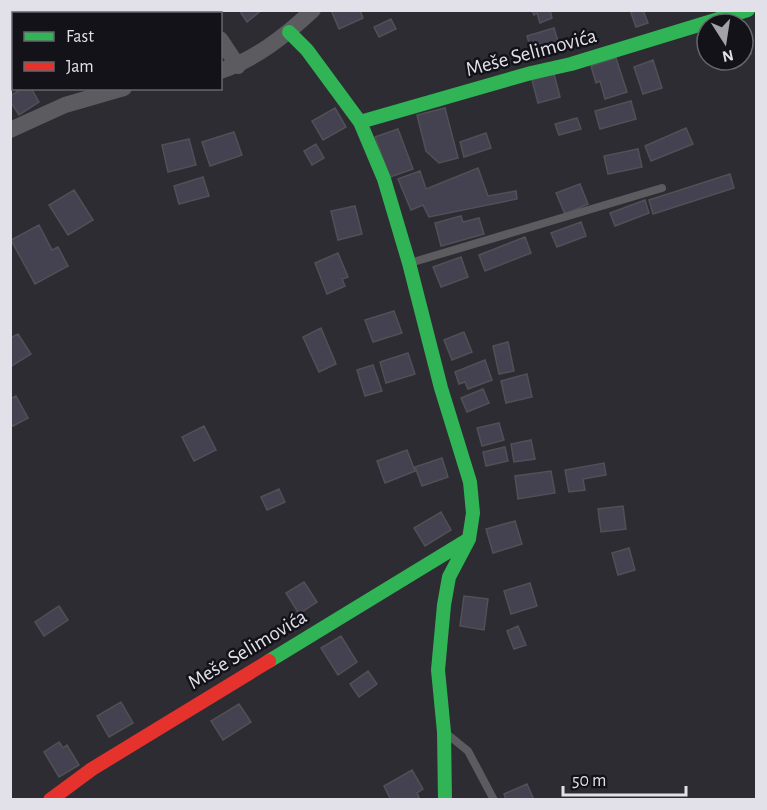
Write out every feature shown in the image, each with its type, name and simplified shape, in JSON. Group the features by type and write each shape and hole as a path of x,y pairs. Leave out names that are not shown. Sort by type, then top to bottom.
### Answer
{"street":[{"path":"222,70 238,66 289,32 313,10"},
{"name":"Meše Selimovića","path":"360,122 531,73 571,64 747,10"},
{"path":"289,32 307,50 360,122 384,179 409,263 441,388 470,482 473,513 469,539 449,577 438,670 444,732 445,800"},
{"path":"222,42 238,66"},
{"path":"10,130 65,105 117,90"},
{"name":"Meše Selimovića","path":"50,800 102,762 469,539"}],"lane":[{"path":"409,263 662,188"},
{"path":"444,732 468,751 494,800"}],"building":[{"path":"239,10 262,10 247,22"},
{"path":"331,10 360,10 363,18 339,29"},
{"path":"532,10 550,10 552,18 540,23 537,13 534,15"},
{"path":"630,10 643,10 648,23 636,27"},
{"path":"391,19 396,29 379,37 374,27"},
{"path":"554,28 561,51 534,59 527,36"},
{"path":"616,58 627,92 605,99 600,81 596,83 591,66"},
{"path":"653,60 662,88 643,94 634,67"},
{"path":"554,74 560,97 538,103 532,80"},
{"path":"20,90 32,90 39,102 19,115 10,101 10,96"},
{"path":"631,101 636,119 600,129 595,111"},
{"path":"335,108 346,127 323,140 312,121"},
{"path":"445,108 458,158 439,163 426,151 417,115"},
{"path":"577,118 581,129 559,135 555,124"},
{"path":"686,128 693,144 651,161 645,146"},
{"path":"398,129 413,169 390,177 375,137"},
{"path":"234,132 242,155 210,166 202,142"},
{"path":"486,133 491,148 464,157 460,142"},
{"path":"189,139 196,165 168,172 162,145"},
{"path":"316,144 324,158 312,165 304,151"},
{"path":"638,149 642,167 608,174 604,156"},
{"path":"478,168 488,196 516,191 517,199 429,217 423,205 411,210 398,179 420,171 426,189"},
{"path":"730,174 734,188 653,214 649,200"},
{"path":"203,177 209,196 179,204 174,186"},
{"path":"580,184 588,204 565,214 556,193"},
{"path":"74,190 93,220 68,235 49,205"},
{"path":"645,200 649,213 615,226 610,213"},
{"path":"355,206 362,234 338,240 331,211"},
{"path":"461,216 463,222 479,218 484,234 441,246 435,223"},
{"path":"581,222 586,236 557,247 551,233"},
{"path":"39,225 52,250 58,247 68,266 35,284 11,240"},
{"path":"525,237 531,253 485,271 479,255"},
{"path":"338,253 348,277 342,279 345,286 327,294 315,263"},
{"path":"461,257 468,277 441,287 433,267"},
{"path":"394,311 402,333 373,342 365,320"},
{"path":"321,328 336,364 319,372 303,337"},
{"path":"464,332 472,352 452,360 444,340"},
{"path":"18,334 31,354 10,367 10,338"},
{"path":"508,342 514,371 499,374 493,346"},
{"path":"408,353 415,374 386,383 380,362"},
{"path":"485,360 492,380 468,389 465,382 459,384 455,372"},
{"path":"373,365 382,391 365,396 357,370"},
{"path":"527,374 532,397 506,403 501,381"},
{"path":"483,389 489,403 467,412 461,398"},
{"path":"16,396 28,418 13,426 10,422 10,399"},
{"path":"499,423 504,440 482,446 477,428"},
{"path":"204,426 216,450 194,461 182,437"},
{"path":"531,440 535,459 514,462 511,444"},
{"path":"505,447 508,461 486,466 483,452"},
{"path":"407,450 415,471 385,483 377,461"},
{"path":"442,458 448,477 422,486 415,467"},
{"path":"604,463 606,475 583,479 585,490 569,492 565,470"},
{"path":"551,471 555,493 518,499 515,476"},
{"path":"279,489 285,502 267,510 261,497"},
{"path":"623,506 626,529 601,532 598,509"},
{"path":"441,512 451,530 425,546 414,528"},
{"path":"515,521 522,544 493,553 486,529"},
{"path":"629,548 635,570 618,575 612,553"},
{"path":"304,582 317,602 299,614 286,593"},
{"path":"530,583 537,606 511,614 504,591"},
{"path":"464,596 488,599 484,630 460,626"},
{"path":"59,606 68,620 44,636 35,622"},
{"path":"518,626 526,645 514,649 507,631"},
{"path":"341,636 357,662 338,675 321,648"},
{"path":"368,671 377,684 359,697 350,684"},
{"path":"121,702 133,723 109,737 97,716"},
{"path":"239,704 251,722 223,740 211,721"},
{"path":"59,742 63,748 67,745 79,765 59,777 44,752"},
{"path":"412,770 423,789 417,793 419,797 414,800 391,800 384,786"},
{"path":"527,784 534,800 506,800 504,794"}],"traffic: fast":[{"path":"360,122 531,73 571,64 748,10"},
{"path":"289,32 307,50 360,122 384,179 409,263 441,388 470,482 473,513 469,539 449,577 438,670 444,732 445,800"},
{"path":"269,661 469,539"}],"traffic: jam":[{"path":"50,800 92,769 269,661"}]}
